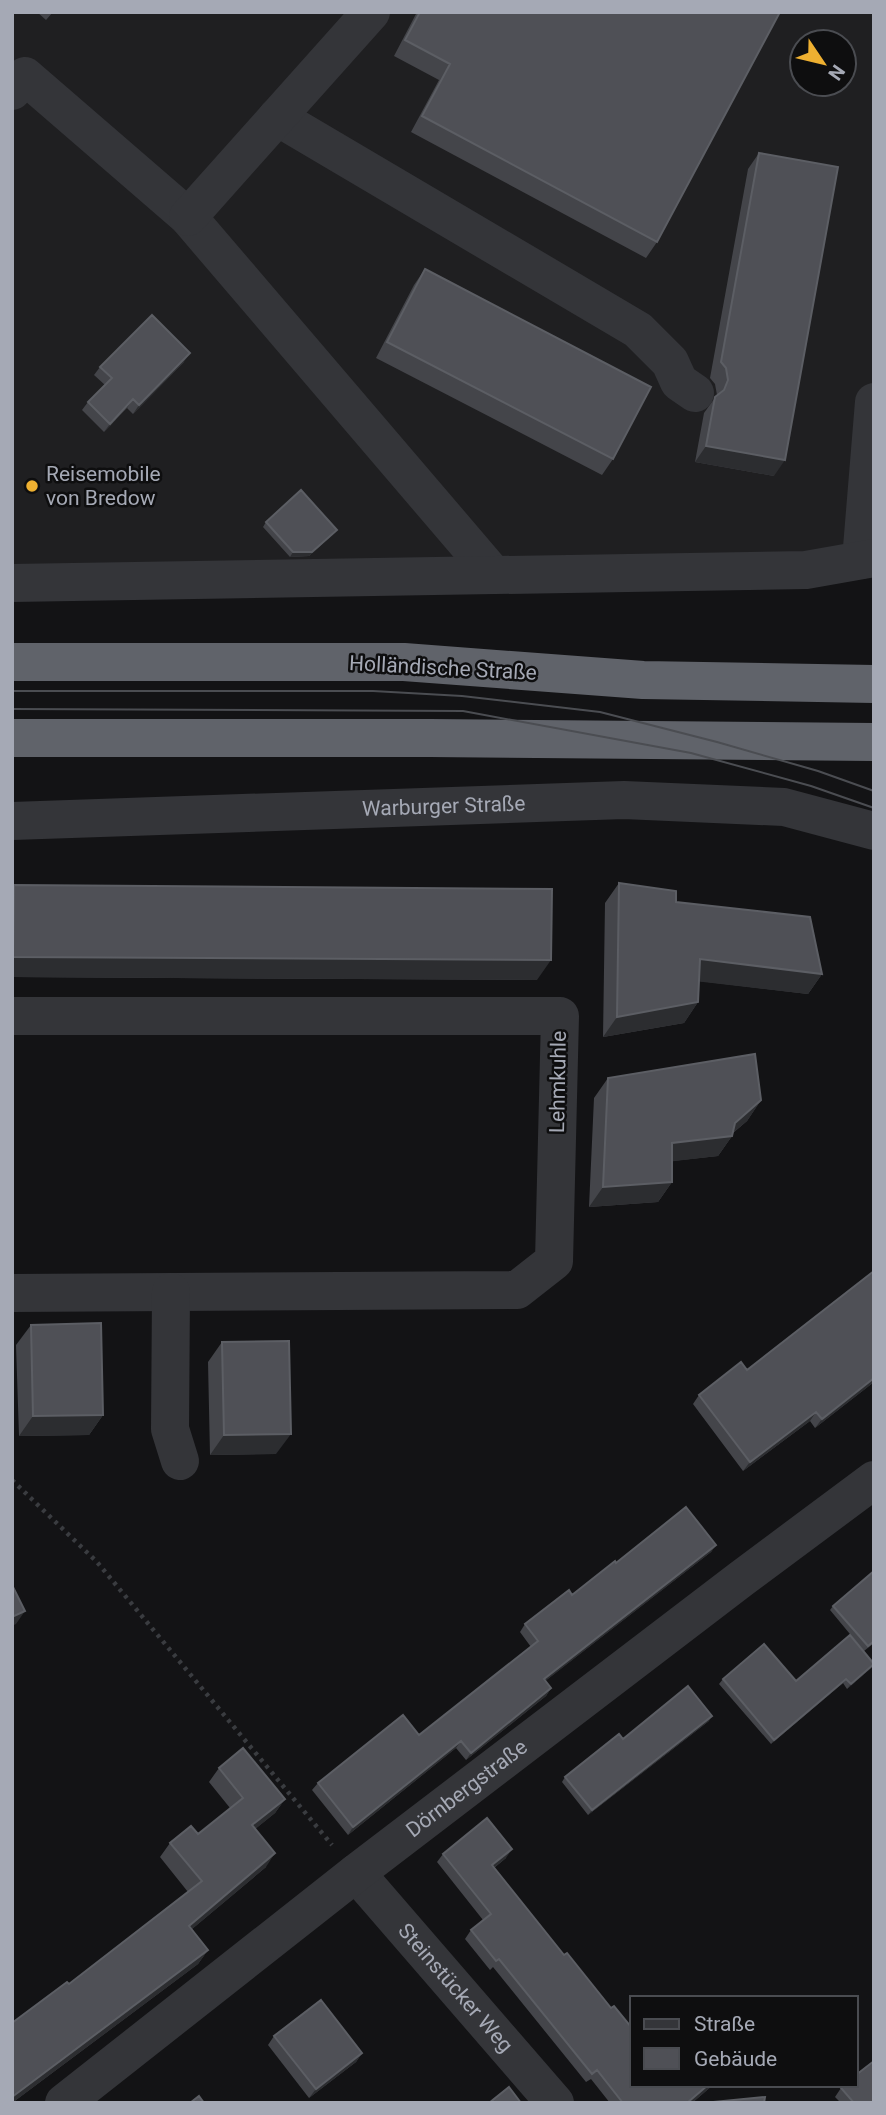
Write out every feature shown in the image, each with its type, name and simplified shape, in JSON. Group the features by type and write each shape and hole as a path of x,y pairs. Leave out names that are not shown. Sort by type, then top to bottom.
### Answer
{"highway":[{"name":"Holländische Straße","path":"12,662 404,662 643,680 874,684"},
{"path":"12,738 874,742"}],"street":[{"path":"188,217 371,12"},
{"path":"17,77 188,217 494,575"},
{"path":"277,117 638,330 670,362 679,382 695,393"},
{"path":"12,583 806,570 867,559 874,402"},
{"name":"Warburger Straße","path":"12,821 624,800 784,807 874,831"},
{"name":"Lehmkuhle","path":"12,1016 559,1016 554,1261 517,1290 12,1293"},
{"path":"171,1292 170,1429 180,1461"},
{"name":"Dörnbergstraße","path":"64,2103 356,1873 873,1481"},
{"name":"Steinstücker Weg","path":"356,1873 555,2103"}],"path":[{"path":"12,1480 97,1562 356,1873"}],"shaded area":[{"path":"12,12 874,12 874,558 12,583"}],"building":[{"path":"420,12 780,12 657,242 422,116 450,64 405,40"},
{"path":"759,153 838,167 785,460 706,446 715,397 724,390 728,380 726,368 721,362"},
{"path":"425,269 651,387 613,459 387,342"},
{"path":"152,315 190,353 139,405 133,399 110,424 88,402 112,378 100,367"},
{"path":"301,490 337,530 312,552 293,552 266,522"},
{"path":"619,883 676,891 676,902 810,917 822,974 700,959 698,1002 617,1017"},
{"path":"14,885 552,889 551,960 13,957"},
{"path":"755,1054 761,1100 735,1123 732,1136 672,1143 672,1182 603,1187 608,1078"},
{"path":"874,1271 874,1378 822,1419 816,1412 750,1462 699,1395 741,1362 747,1370"},
{"path":"101,1323 103,1415 33,1416 31,1325"},
{"path":"289,1341 291,1434 224,1435 222,1342"},
{"path":"686,1507 716,1545 544,1679 551,1688 471,1753 461,1741 353,1827 318,1783 403,1715 419,1735 538,1641 525,1624 569,1590 572,1595"},
{"path":"874,1571 874,1641 868,1646 833,1606"},
{"path":"12,1585 25,1611 12,1617"},
{"path":"850,1635 874,1664 851,1684 846,1679 774,1740 723,1679 764,1644 796,1681"},
{"path":"688,1686 712,1716 592,1810 565,1777 619,1734 623,1739"},
{"path":"243,1748 285,1799 252,1825 275,1853 189,1926 208,1950 12,2097 12,2023 67,1982 69,1984 202,1881 170,1843 191,1826 198,1834 243,1798 219,1768"},
{"path":"487,1818 512,1849 492,1865 564,1955 567,1953 611,2008 614,2006 630,2026 630,2087 706,2087 687,2103 623,2103 597,2070 592,2074 499,1959 496,1961 471,1930 491,1914 443,1854"},
{"path":"321,2000 362,2053 316,2089 274,2036"},
{"path":"874,2061 874,2103 854,2103 841,2088 858,2087 858,2073"},
{"path":"509,2087 521,2103 489,2103"},
{"path":"199,2096 204,2103 190,2103"},
{"path":"765,2097 764,2103 703,2103"}],"tram line":[{"path":"12,691 373,691 462,696 600,712 818,771 874,791"},
{"path":"12,709 463,711 691,753 811,786 874,808"}],"place":[{"name":"Reisemobile von Bredow","path":"32,486"}]}
